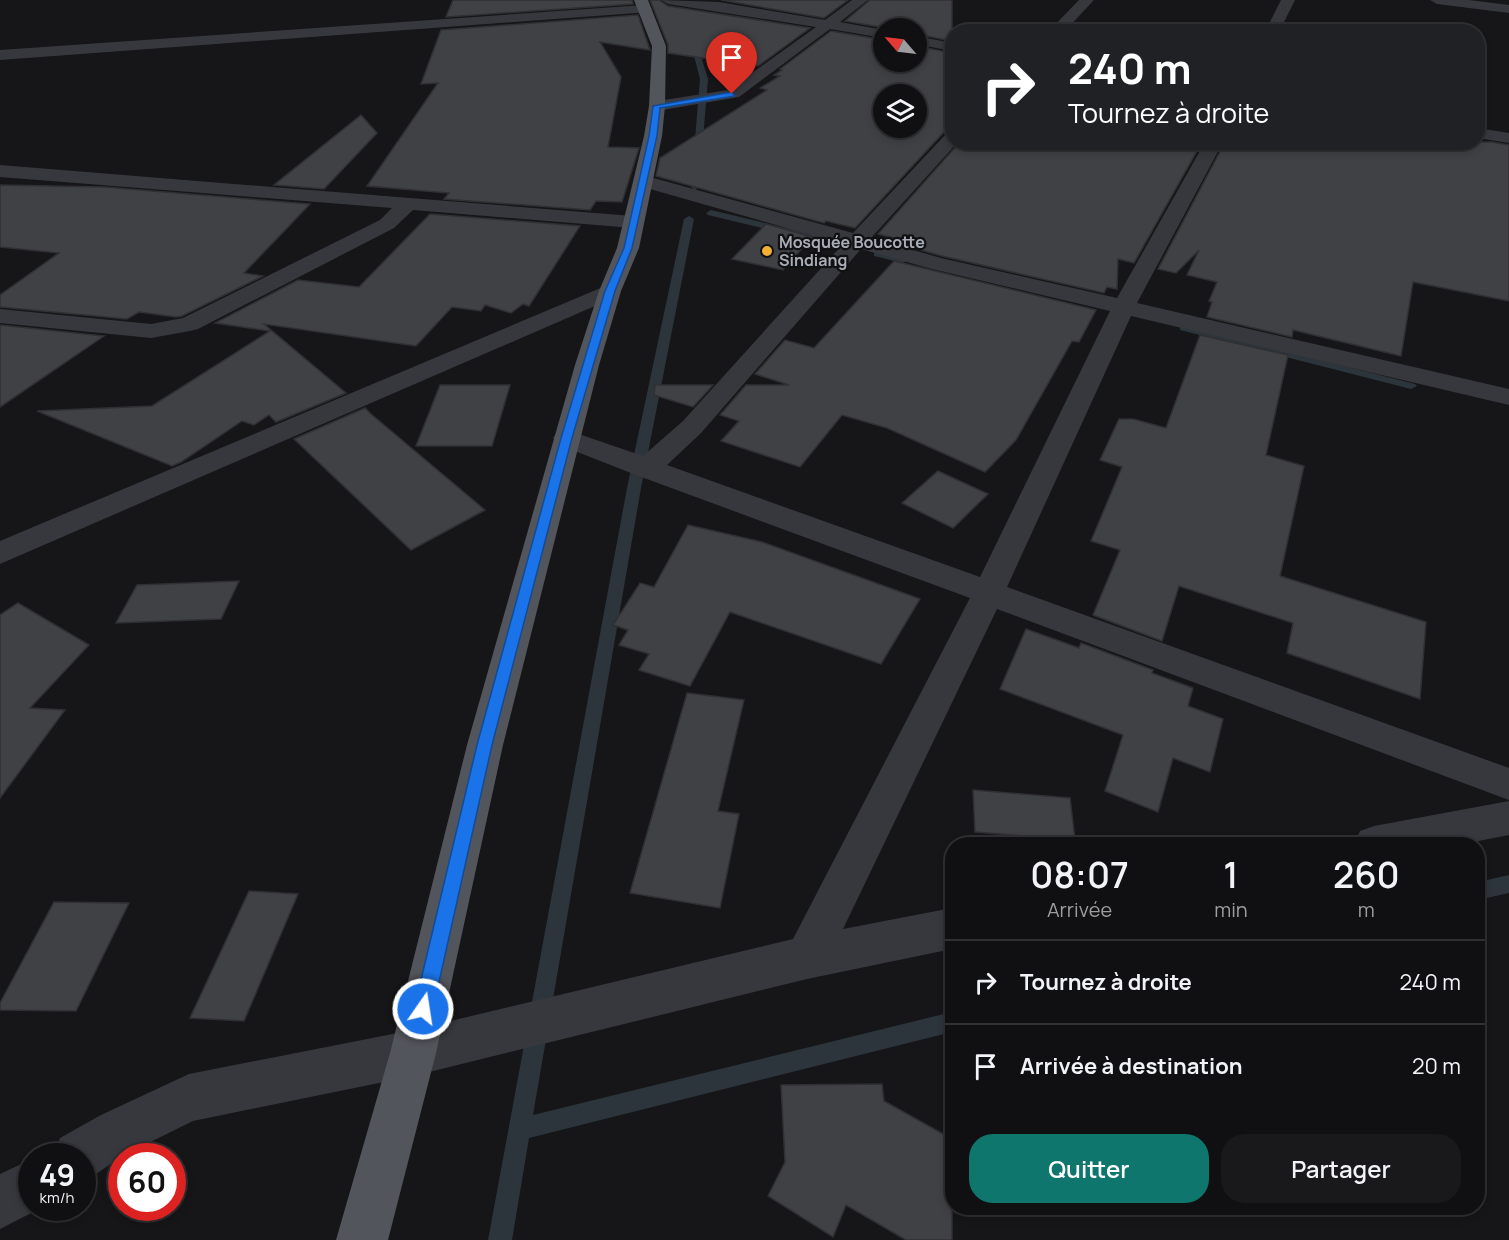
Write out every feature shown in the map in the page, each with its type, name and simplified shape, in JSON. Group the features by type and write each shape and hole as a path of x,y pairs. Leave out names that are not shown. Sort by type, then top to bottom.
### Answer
{"main road":[{"path":"362,1240 413,1053 485,745 567,438 610,291 628,248 653,136 657,106 659,46 651,3"}],"street":[{"path":"657,106 732,94 861,0"},
{"path":"1063,24 1087,0"},
{"path":"1276,24 1288,0"},
{"path":"1437,0 1509,9"},
{"path":"0,55 651,3 719,6 873,32"},
{"path":"927,42 945,46"},
{"path":"1485,134 1509,138"},
{"path":"646,469 692,427 945,146"},
{"path":"807,957 989,592 1124,306 1210,150"},
{"path":"0,171 633,222"},
{"path":"643,181 856,242 1509,397"},
{"path":"0,316 151,332 190,324 387,225 406,205"},
{"path":"0,553 610,291"},
{"path":"567,438 646,469 989,592 1509,784"},
{"path":"1410,837 1509,818"},
{"path":"96,1145 118,1132 189,1098 413,1053 807,957 945,929"},
{"path":"0,1203 18,1192"}],"building":[{"path":"453,0 632,0 633,4 446,17"},
{"path":"650,0 659,0 668,6 810,28 758,66 668,53 668,45"},
{"path":"721,0 848,0 824,18"},
{"path":"870,0 952,0 952,24 945,24 945,40 927,36 927,18 873,18 873,26 845,21"},
{"path":"638,15 650,50 600,42 621,77 608,147 639,148 622,202 596,201 590,210 444,199 449,193 367,186 438,83 421,84 441,30"},
{"path":"831,31 873,38 873,72 927,72 927,48 945,52 945,132 855,228 826,221 824,223 656,176 660,158 767,90 760,88 780,76 774,75"},
{"path":"361,115 377,133 324,189 274,185"},
{"path":"1485,142 1509,145 1509,301 1413,282 1401,356 1293,330 1292,337 1207,317 1212,302 1209,301 1217,282 1187,275 1199,250 1176,273 1158,269 1221,150 1485,150"},
{"path":"953,150 1198,150 1134,263 1118,259 1117,289 1107,287 1104,293 942,256 907,246 910,242 878,234"},
{"path":"0,185 104,187 310,204 244,273 263,276 182,316 139,312 127,319 0,307 0,295 59,253 0,247"},
{"path":"430,214 580,226 529,306 523,304 511,313 485,305 481,311 452,307 416,346 264,324 346,393 276,422 269,415 254,425 242,421 172,466 37,411 152,406 270,331 215,323 298,280 359,287"},
{"name":"Mosquée Boucotte Sindiang","path":"766,224 812,237 783,270 732,259"},
{"path":"894,261 1096,310 1079,342 1072,341 1016,440 985,472 887,428 842,415 800,467 721,441 739,421 720,415 746,385 789,385 755,374 785,340 814,348"},
{"path":"0,325 104,336 0,407"},
{"path":"1200,335 1288,355 1266,455 1304,466 1280,576 1426,622 1420,699 1287,653 1293,623 1179,586 1162,641 1093,615 1120,550 1091,541 1122,467 1100,460 1119,419 1133,419 1166,428"},
{"path":"440,385 510,385 492,446 416,446"},
{"path":"655,385 713,385 693,407 654,395"},
{"path":"365,408 485,510 411,550 294,439"},
{"path":"938,471 988,494 953,528 902,503"},
{"path":"688,525 762,542 920,599 881,664 730,612 690,686 639,670 649,654 619,645 628,630 613,625 640,583 654,587"},
{"path":"239,581 221,619 116,623 137,585"},
{"path":"18,603 89,645 30,708 65,710 0,798 0,615"},
{"path":"1026,629 1079,648 1081,643 1193,688 1188,706 1223,719 1210,772 1173,758 1158,812 1105,791 1123,735 1000,689"},
{"path":"687,693 744,700 718,811 739,814 720,908 630,893"},
{"path":"973,790 1070,798 1075,837 1038,837 975,832"},
{"path":"249,891 298,894 244,1021 190,1018"},
{"path":"54,902 129,903 76,1011 0,1010 0,1003"},
{"path":"882,1084 884,1101 945,1135 945,1215 952,1215 952,1240 906,1240 846,1205 833,1237 768,1196 785,1162 781,1085"}],"waterway":[{"path":"693,40 704,79 695,187"},
{"path":"711,213 820,239"},
{"path":"500,1240 634,488 689,219"},
{"path":"877,254 903,260"},
{"path":"1184,328 1411,386"},
{"path":"1485,889 1509,884"},
{"path":"521,1129 945,1024"}],"place":[{"name":"Mosquée Boucotte Sindiang","path":"767,251"}],"route":[{"path":"423,1009 485,745 567,438 610,291 628,248 653,136 657,106 732,94"}]}
